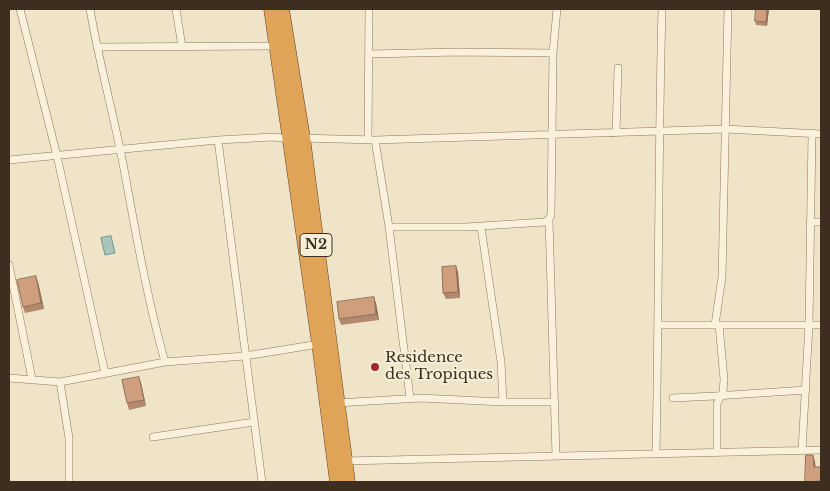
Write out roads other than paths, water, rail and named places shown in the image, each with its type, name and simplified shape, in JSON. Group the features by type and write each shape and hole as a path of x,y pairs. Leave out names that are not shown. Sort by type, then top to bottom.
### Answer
{"highway":[{"name":"N2","path":"271,9 276,46 296,138 337,403 339,461 337,482"},
{"name":"N2","path":"282,9 319,344 339,461 348,482"}],"street":[{"path":"20,9 57,156 105,373"},
{"path":"90,9 96,48 120,151 140,262 165,362"},
{"path":"176,9 182,47"},
{"path":"369,9 372,140 389,227 410,398"},
{"path":"556,456 549,219 553,53 557,9"},
{"path":"656,453 662,9"},
{"path":"717,451 716,404 721,396 724,379 717,325 722,277 728,9"},
{"path":"96,48 276,46"},
{"path":"370,54 457,52 553,53"},
{"path":"616,133 618,68"},
{"path":"9,160 120,151 218,140 273,137 372,140 725,129 821,134"},
{"path":"802,450 809,324 812,134"},
{"path":"218,140 262,482"},
{"path":"389,227 481,227 545,222 549,219"},
{"path":"810,222 821,222"},
{"path":"481,227 501,362 503,402"},
{"path":"9,265 32,379"},
{"path":"659,325 821,325"},
{"path":"9,378 60,382 165,362 245,356 319,344"},
{"path":"60,382 69,438 70,482"},
{"path":"673,398 806,390"},
{"path":"337,403 410,398 555,402"},
{"path":"153,436 254,422"},
{"path":"339,461 821,450"}],"water":[{"path":"111,236 115,253 105,255 101,238"}],"place":[{"name":"Residence des Tropiques","path":"375,367"}]}
